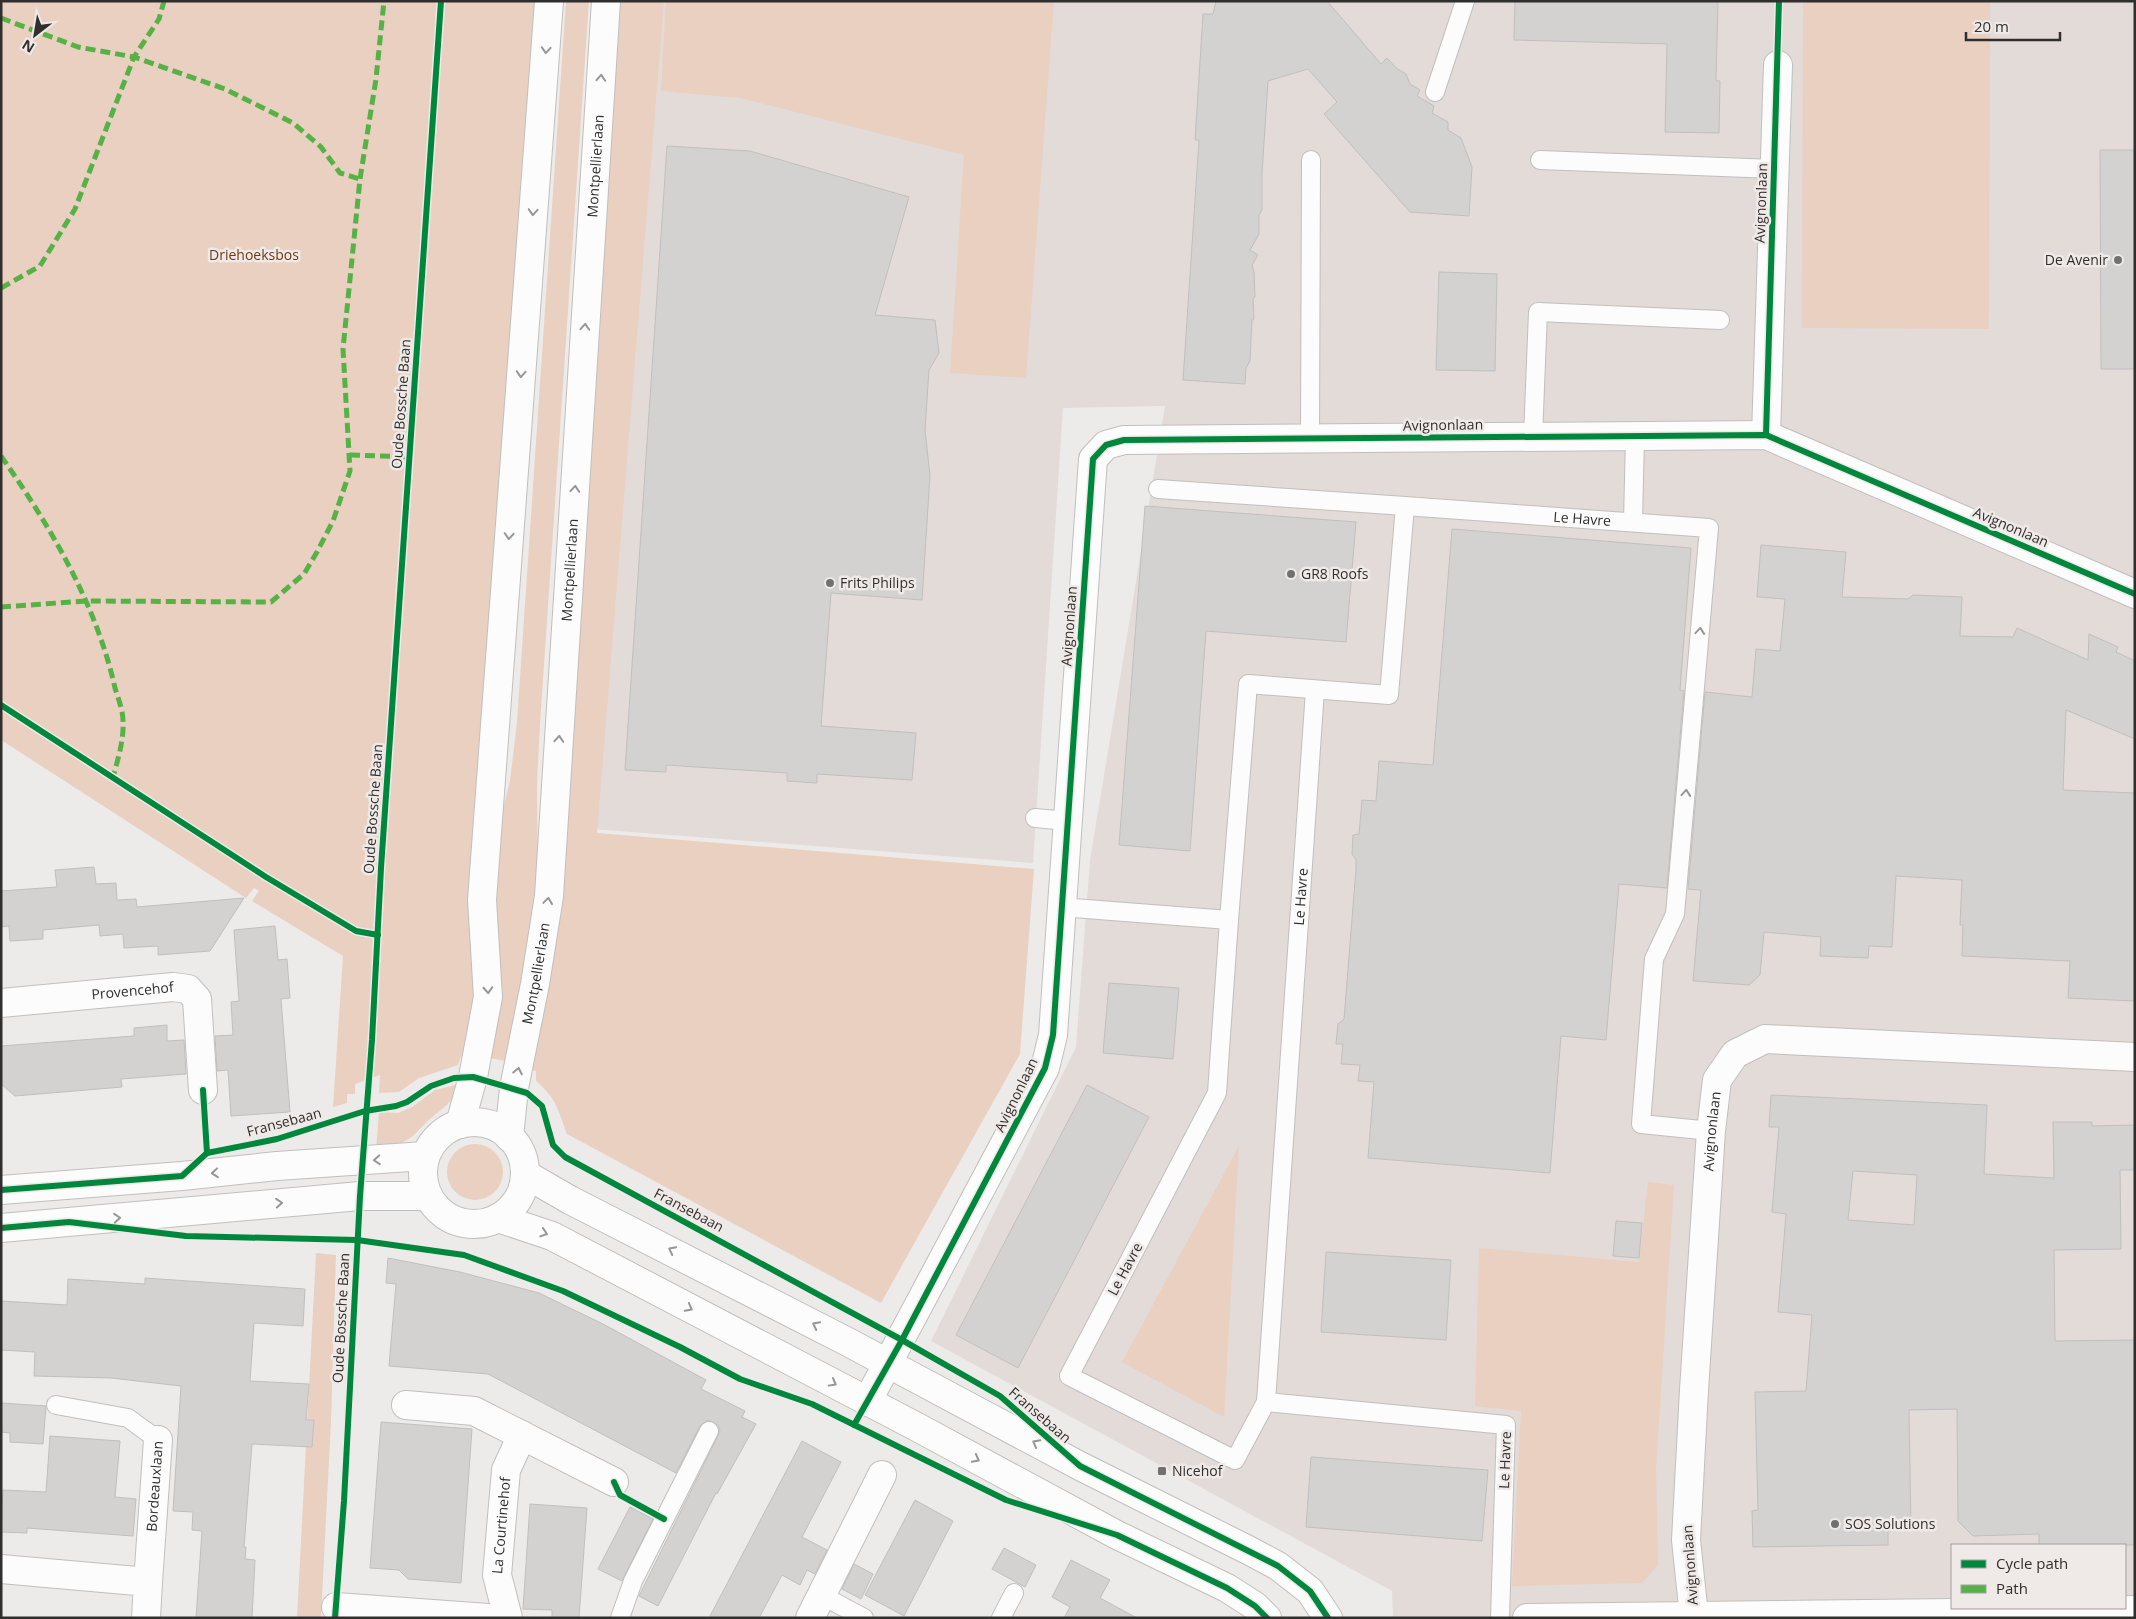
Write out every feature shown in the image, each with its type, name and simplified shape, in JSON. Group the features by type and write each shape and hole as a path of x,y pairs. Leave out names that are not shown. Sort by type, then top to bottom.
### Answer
{"street":[{"path":"460,1124 473,1077 488,997 482,900 549,1"},
{"name":"Montpellierlaan","path":"509,1136 514,1088 535,984 549,896 606,1"},
{"name":"Avignonlaan","path":"1766,435 1778,65"},
{"name":"Avignonlaan","path":"867,1402 1045,1068 1053,1035 1060,907 1093,459 1106,446 1124,440 1766,435 2135,594"},
{"name":"Provencehof","path":"1,1003 173,987 188,990 196,999 203,1090"},
{"name":"Avignonlaan","path":"1694,1616 1686,1540 1711,1131 1718,1080 1735,1054 1765,1039 2135,1057"},
{"path":"478,1122 495,1126 509,1136 518,1148 523,1160 525,1174 518,1200 509,1210 498,1218 482,1223 466,1224 451,1218 438,1209 428,1196 424,1183 423,1169 426,1156 433,1142 445,1131 460,1124 478,1122"},
{"path":"1,1190 182,1176 277,1166 426,1156"},
{"name":"Fransebaan","path":"525,1174 570,1200 642,1235 1080,1466 1278,1566 1310,1591 1328,1618"},
{"path":"1,1228 360,1196 428,1196"},
{"path":"498,1218 552,1236 1117,1535 1227,1588 1256,1606 1267,1618"},
{"path":"406,1405 474,1412 614,1482"},
{"name":"La Courtinehof","path":"508,1618 497,1575 506,1470 522,1435"},
{"name":"Bordeauxlaan","path":"146,1618 158,1440"},
{"path":"816,1606 882,1475"},
{"path":"1,1569 148,1582"},
{"path":"336,1607 488,1618"},
{"path":"1527,1618 1954,1616 2135,1610"}],"lane":[{"path":"1435,92 1465,1"},
{"path":"1310,439 1311,160"},
{"path":"1540,160 1774,169"},
{"path":"1533,437 1538,312 1720,320"},
{"path":"1633,522 1635,436"},
{"path":"1158,489 1405,506"},
{"name":"Le Havre","path":"1315,690 1266,1402 1235,1460 1069,1376 1217,1093 1248,684 1389,695 1405,506 1709,528 1675,914 1654,959 1641,1124 1711,1131"},
{"path":"1035,818 1067,821"},
{"path":"1060,907 1229,920"},
{"name":"Le Havre","path":"1266,1402 1506,1425 1500,1618"},
{"name":"Bordeauxlaan","path":"56,1405 128,1418 158,1440"},
{"path":"620,1618 633,1581 709,1431"},
{"path":"1001,1618 1014,1592"},
{"path":"816,1606 864,1618"}],"shaded area":[{"path":"646,1 2135,1 2135,1618 1393,1618 1392,1591 931,1341 1076,1047 1090,860 1165,406 1063,408 1033,863 592,829"}],"green space":[{"name":"Driehoeksbos","path":"1,1 536,1 479,982 468,1057 461,1056 458,1065 419,1078 399,1092 379,1093 380,1075 355,1084 355,1094 347,1094 347,1103 333,1107 343,956 252,901 259,891 254,888 246,898 1,740"},
{"path":"566,1 589,1 540,724 537,784 538,890 509,1062 486,1057 493,912 502,813 510,781 517,722"},
{"path":"620,1 664,1 597,833 1034,869 1020,1054 881,1303 567,1134 553,1099 536,1081 536,1071 529,1070 589,473"},
{"path":"666,1 1054,1 1026,378 950,373 964,155 740,98 661,91"},
{"path":"1803,1 1990,1 1989,329 1802,328"},
{"path":"460,1084 448,1104 412,1137 398,1144 376,1150 379,1112 398,1113 412,1107 435,1090"},
{"path":"469,1144 481,1144 491,1148 499,1156 503,1172 499,1188 491,1196 481,1200 469,1200 459,1196 451,1188 447,1178 447,1166 451,1156 459,1148"},
{"path":"1239,1146 1224,1417 1122,1362"},
{"path":"1648,1182 1674,1185 1656,1469 1658,1565 1642,1583 1512,1586 1521,1411 1475,1406 1479,1248 1639,1262"},
{"path":"316,1253 336,1255 331,1421 321,1618 297,1618"}],"building":[{"path":"1216,1 1327,1 1381,64 1387,58 1396,68 1406,74 1410,84 1420,90 1417,96 1434,106 1432,113 1448,122 1448,130 1461,138 1472,167 1469,216 1410,212 1324,114 1337,102 1308,69 1268,81 1262,173 1262,210 1259,215 1259,234 1250,250 1258,255 1252,265 1255,297 1253,298 1254,319 1252,320 1250,361 1246,368 1245,384 1183,380 1199,140 1195,140 1203,14 1213,14"},
{"path":"1515,1 1718,1 1716,81 1720,81 1719,133 1665,132 1667,44 1514,40"},
{"path":"667,146 750,151 909,197 875,315 935,320 939,353 929,370 925,430 930,476 922,600 831,593 821,726 916,733 912,780 817,774 817,783 787,781 787,773 666,765 666,772 625,770"},
{"name":"De Avenir","path":"2100,150 2135,150 2135,369 2101,369"},
{"path":"1439,272 1497,274 1495,371 1436,370"},
{"path":"1145,506 1356,522 1346,642 1206,631 1190,851 1119,845"},
{"path":"1452,529 1691,548 1680,690 1684,691 1667,888 1619,884 1606,1040 1561,1036 1550,1173 1368,1158 1374,1082 1358,1081 1360,1065 1341,1064 1343,1044 1336,1044 1338,1024 1344,1019 1356,869 1356,860 1352,854 1353,835 1359,834 1362,800 1376,801 1379,761 1433,765"},
{"path":"1761,545 1846,552 1842,597 1908,599 1913,595 1962,597 1960,636 2013,637 2017,628 2088,660 2089,634 2118,647 2116,652 2135,661 2135,739 2066,710 2063,790 2135,793 2135,1001 2068,998 2070,961 1962,956 1963,925 1960,925 1962,880 1896,876 1892,947 1869,946 1868,958 1820,956 1821,937 1764,932 1760,975 1749,985 1693,981 1701,890 1688,889 1705,692 1752,697 1756,649 1780,651 1785,599 1757,597"},
{"path":"94,867 96,884 116,883 117,900 136,899 137,907 244,898 210,951 158,955 158,946 124,948 123,934 100,936 99,925 43,930 43,939 10,941 9,926 1,927 1,891 57,887 55,870"},
{"path":"275,926 278,960 287,959 290,998 281,999 290,1112 231,1116 228,1070 217,1071 215,1036 233,1035 231,1002 239,1001 234,930"},
{"path":"1109,983 1179,988 1173,1059 1103,1053"},
{"path":"167,1025 167,1041 184,1040 186,1074 121,1079 122,1087 15,1096 1,1084 1,1046 134,1036 134,1028"},
{"path":"1087,1085 1149,1117 1018,1368 956,1335"},
{"path":"1771,1095 1987,1105 1984,1174 2054,1178 2053,1122 2092,1122 2092,1126 2135,1125 2135,1170 2120,1170 2121,1249 2054,1250 2055,1341 2135,1340 2135,1545 2039,1544 2039,1534 1973,1536 1958,1521 1957,1409 1909,1410 1911,1530 1888,1531 1888,1545 1753,1547 1752,1511 1758,1510 1755,1392 1806,1391 1812,1315 1778,1312 1786,1214 1772,1212 1779,1127 1769,1127","holes":["1853,1171 1917,1175 1914,1225 1848,1220"]},
{"path":"1616,1221 1642,1223 1639,1258 1613,1256"},
{"path":"1326,1252 1451,1260 1446,1340 1321,1332"},
{"path":"388,1258 460,1272 539,1293 603,1324 706,1380 701,1389 745,1411 742,1417 756,1424 716,1493 658,1606 639,1596 718,1436 720,1430 718,1425 708,1420 700,1426 676,1473 488,1374 389,1366 396,1284 386,1283"},
{"path":"145,1278 305,1289 303,1326 254,1323 250,1381 309,1384 306,1420 314,1420 312,1447 252,1444 244,1547 246,1547 245,1559 255,1560 252,1618 196,1618 202,1531 192,1530 193,1512 173,1511 181,1386 111,1378 34,1376 35,1352 1,1350 1,1301 67,1305 68,1279 145,1284"},
{"path":"1,1403 46,1406 43,1444 10,1442 10,1433 1,1432"},
{"path":"381,1422 472,1429 461,1583 408,1579 399,1570 370,1568"},
{"path":"50,1436 120,1441 115,1497 136,1499 133,1536 27,1528 27,1533 1,1532 3,1490 46,1492"},
{"path":"802,1441 841,1462 802,1537 827,1550 815,1574 807,1570 800,1585 782,1575 759,1618 709,1618"},
{"path":"1311,1457 1488,1470 1482,1541 1306,1527"},
{"path":"915,1500 953,1521 904,1616 865,1595"},
{"path":"530,1504 587,1508 579,1618 552,1618 552,1610 523,1609"},
{"path":"630,1507 653,1519 622,1581 598,1569"},
{"path":"1004,1548 1036,1565 1025,1587 992,1569"},
{"path":"1071,1560 1110,1580 1100,1598 1137,1618 1064,1618 1070,1607 1052,1597"},
{"path":"854,1564 873,1574 861,1599 842,1589"}],"marked path":[{"path":"1,288 40,266 75,209 134,57 159,19 164,1"},
{"path":"1,607 86,601 271,602 304,574 333,521 350,471 343,349 360,179 376,79 384,1"},
{"path":"1,18 78,47 134,57 225,89 293,123 321,147 340,173 360,179"},
{"path":"350,455 410,457"},
{"path":"1,456 37,510 69,566 84,596 107,656 123,717 122,742 113,777"}],"cycle path":[{"name":"Oude Bossche Baan","path":"335,1618 344,1501 360,1196 372,1040 381,868 441,1"},
{"path":"1766,435 1779,1"},
{"path":"854,1425 902,1340 1045,1068 1053,1035 1093,459 1106,445 1124,440 1766,435 2135,594"},
{"path":"1,705 266,877 356,931 378,935"},
{"path":"1,1190 182,1176 207,1153 277,1139 365,1111 396,1106 407,1102 431,1086 454,1078 473,1077 527,1093 542,1106 553,1145 565,1157 902,1340 1000,1396 1080,1466 1278,1566 1310,1591 1328,1618"},
{"path":"203,1090 207,1153"},
{"path":"1,1228 69,1222 186,1236 357,1240 464,1255 563,1291 680,1347 740,1379 812,1404 1006,1500 1117,1535 1227,1588 1255,1606 1267,1618"},
{"path":"614,1482 620,1495 664,1519"}],"place":[{"name":"De Avenir","path":"2118,260"},
{"name":"GR8 Roofs","path":"1291,574"},
{"name":"Frits Philips","path":"830,583"},
{"name":"Nicehof","path":"1162,1471"},
{"name":"SOS Solutions","path":"1835,1524"}]}
